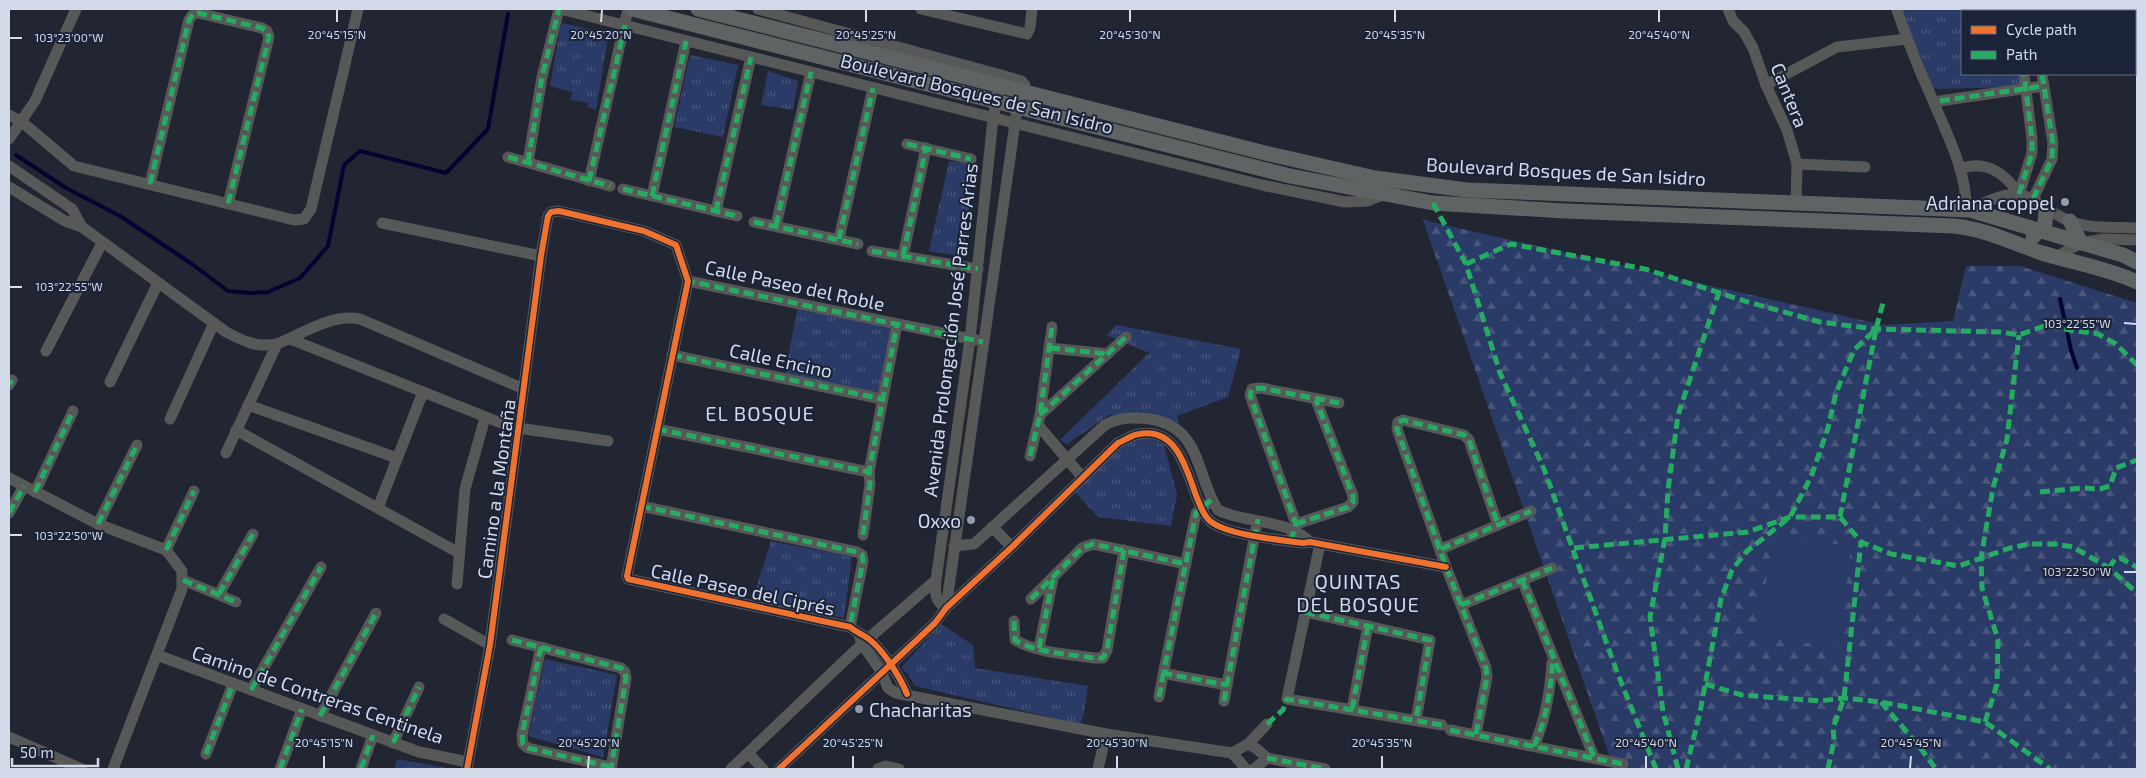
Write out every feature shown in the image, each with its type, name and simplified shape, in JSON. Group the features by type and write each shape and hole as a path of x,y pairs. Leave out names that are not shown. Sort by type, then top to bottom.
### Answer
{"main road":[{"name":"Boulevard Bosques de San Isidro","path":"632,9 999,87"},
{"name":"Boulevard Bosques de San Isidro","path":"698,9 728,12 999,87 1290,176 1433,203 1564,211 1971,228 2056,257 2115,272 2137,282"},
{"name":"Boulevard Bosques de San Isidro","path":"1019,93 1375,178 1467,190 1968,210 2123,255 2137,262"},
{"path":"2021,245 2045,224 2046,209"},
{"path":"2070,221 2081,243"}],"street":[{"path":"9,139 35,101 76,9"},
{"path":"9,115 22,122 74,166 294,220 304,219 311,210 358,9"},
{"path":"528,162 542,77 559,9"},
{"name":"Boulevard Bosques de San Isidro","path":"559,9 1262,185 1345,202 1368,201 1385,194"},
{"path":"589,181 628,9"},
{"name":"Boulevard Bosques de San Isidro","path":"758,9 999,87"},
{"path":"921,9 1027,34 1030,28 1032,9"},
{"name":"Cantera","path":"1728,9 1733,21 1744,32 1753,48 1766,85 1787,130 1797,164 1796,202"},
{"path":"1897,10 1960,169 1966,189 1968,210 1998,197 2019,194 2033,199 2046,209 2070,221 2090,226 2137,228"},
{"path":"150,184 189,20 193,14 198,13 262,28 267,31 269,37 228,204"},
{"path":"1766,85 1837,47 1907,39"},
{"path":"652,196 686,41"},
{"path":"716,211 751,58"},
{"path":"776,225 811,72"},
{"path":"2019,194 2032,153 2024,75"},
{"path":"2033,199 2052,159 2053,143 2042,75"},
{"path":"1940,101 2043,86"},
{"name":"Avenida Prolongación José Parres Arias","path":"999,87 993,119 970,339 936,580 936,598 946,608 1019,93"},
{"path":"839,239 873,88"},
{"path":"907,144 971,159"},
{"path":"903,256 926,148"},
{"path":"508,157 610,186"},
{"path":"1797,164 1865,167"},
{"path":"9,166 72,209 82,227"},
{"path":"1960,169 1979,166 1992,168 2003,174 2019,194"},
{"path":"9,187 65,221 82,227 214,323 248,343 267,346 277,344 333,320 350,317 360,319 524,389"},
{"path":"623,189 738,216"},
{"name":"Camino a la Montaña","path":"467,766 490,645 540,256 548,216 551,212 559,211 644,231 676,245 688,280"},
{"path":"382,222 540,256"},
{"path":"754,222 776,225 858,244"},
{"path":"2056,257 2081,243 2104,239 2137,240"},
{"path":"46,351 102,243"},
{"path":"872,251 978,269"},
{"name":"Calle Paseo del Roble","path":"649,468 688,280 983,342"},
{"path":"110,382 158,283"},
{"path":"170,419 214,323"},
{"name":"Calle Paseo del Roble","path":"862,535 870,484 869,472 897,324"},
{"path":"1030,456 1039,420 1052,327"},
{"path":"1039,420 1126,337"},
{"path":"290,339 485,418 519,429 608,441"},
{"path":"226,453 277,344"},
{"path":"1050,348 1108,354"},
{"name":"Calle Encino","path":"672,355 882,399"},
{"path":"1294,532 1250,395 1252,389 1261,388 1339,403"},
{"path":"378,508 423,392"},
{"path":"779,769 935,622 946,608 1012,547 1118,443 1139,434 1160,436 1171,442 1187,468 1204,515 1212,523 1222,528 1255,536 1294,532 1348,506 1353,502 1353,496 1316,400"},
{"path":"248,405 398,458"},
{"path":"35,492 72,411"},
{"path":"954,546 974,544 1105,425 1122,417 1140,418 1168,424 1182,434 1193,447 1211,500 1218,510 1223,513 1258,519 1304,535 1315,543 1446,567"},
{"path":"456,584 465,489 485,418"},
{"path":"1139,434 1140,418"},
{"path":"1039,420 1083,478"},
{"path":"1476,734 1488,677 1486,668 1446,567 1397,429 1398,422 1403,420 1464,435 1469,440 1498,525"},
{"path":"1105,425 1118,443"},
{"path":"657,429 869,472"},
{"path":"236,430 459,553"},
{"path":"98,524 137,445"},
{"path":"1187,468 1200,463"},
{"name":"Calle Paseo del Ciprés","path":"649,468 627,576 628,579 850,627 864,640 886,668 888,688 896,693 1106,734"},
{"path":"9,478 98,524 166,550 182,571 182,589 113,769"},
{"path":"9,513 24,486"},
{"path":"166,550 194,491"},
{"path":"1159,697 1166,672 1196,513 1211,500"},
{"name":"Calle Paseo del Ciprés","path":"641,506 858,552 862,555 863,561 850,627"},
{"path":"1441,549 1532,511"},
{"path":"1224,701 1258,519"},
{"path":"992,527 1012,547"},
{"path":"219,594 253,534"},
{"path":"1315,543 1305,612 1287,699 1416,720 1534,746 1594,756 1623,764"},
{"path":"1031,599 1087,545 1093,544 1186,564"},
{"path":"1014,621 1015,640 1038,648 1103,658 1107,650 1124,550"},
{"path":"251,690 320,567"},
{"path":"1461,605 1552,568"},
{"path":"1038,648 1053,579"},
{"path":"183,580 236,602"},
{"path":"731,769 864,640 936,580"},
{"path":"1522,580 1594,756"},
{"path":"1305,612 1430,640 1416,720"},
{"path":"320,716 376,613"},
{"path":"444,619 490,645"},
{"path":"1352,709 1368,626"},
{"path":"512,640 540,647 621,668 625,672 626,678 611,768 528,748 523,744 522,736 540,647"},
{"name":"Camino de Contreras Centinela","path":"157,655 419,752 467,766"},
{"path":"1534,746 1543,726 1548,704 1553,659"},
{"path":"1166,672 1227,685"},
{"path":"206,754 233,684"},
{"path":"393,742 419,688"},
{"path":"280,769 302,709"},
{"path":"1098,769 1106,734 1232,753 1248,744 1267,724"},
{"path":"361,769 373,735"},
{"path":"9,737 82,769"},
{"path":"1248,744 1267,758 1324,769"},
{"path":"748,753 762,769"},
{"path":"1232,753 1246,769"},
{"path":"1254,769 1267,758"},
{"path":"878,769 886,766 899,769"}],"green space":[{"path":"1903,9 2014,9 1961,10 1961,75 2019,75 2021,87 1929,89 1896,15"},
{"path":"561,23 609,33 596,110 588,107 588,103 571,100 572,92 550,86"},
{"path":"690,55 738,65 723,137 674,127"},
{"path":"768,71 798,81 793,110 761,105"},
{"path":"949,161 973,164 964,257 929,251"},
{"path":"1423,220 1883,325 1953,321 1966,266 2020,266 2137,303 2137,769 1614,769"},
{"path":"798,305 892,325 880,399 784,379"},
{"path":"1116,325 1241,349 1228,397 1177,416 1180,428 1144,417 1109,415 1067,444 1060,440 1149,353 1107,335"},
{"path":"1145,436 1164,445 1177,494 1171,526 1098,517 1073,490 1125,440"},
{"path":"1776,536 1851,546 1840,647 1754,637"},
{"path":"771,541 852,557 844,618 752,601"},
{"path":"941,624 973,645 975,668 1088,686 1084,714 1080,724 915,686 907,673 901,668"},
{"path":"545,659 617,675 603,757 528,736"},
{"path":"397,759 452,769 394,769"}],"waterway":[{"path":"16,155 66,188 120,216 192,264 228,291 268,292 300,278 328,246 344,165 360,151 446,173 488,129 508,14"},
{"path":"2060,299 2071,350 2077,368"}],"marked path":[{"path":"528,162 542,77 559,9"},
{"path":"150,184 189,20 193,14 198,13 262,28 267,31 269,37 228,204"},
{"path":"589,181 625,25"},
{"path":"652,196 686,41"},
{"path":"716,211 751,57"},
{"path":"776,225 811,72"},
{"path":"2019,194 2032,153 2024,75"},
{"path":"2033,199 2052,159 2053,143 2042,75"},
{"path":"1940,101 2043,86"},
{"path":"839,239 873,88"},
{"path":"907,144 971,159"},
{"path":"903,256 926,148"},
{"path":"508,157 610,186"},
{"path":"623,189 737,216"},
{"path":"1433,203 1466,264 1500,373 1544,469 1617,672 1656,769"},
{"path":"754,222 858,244"},
{"path":"1466,264 1511,244 1645,269 1748,302 1820,322 1876,329 2001,332 2019,335 2044,326 2098,334 2116,344 2137,365"},
{"path":"872,251 978,269"},
{"path":"687,284 688,281 983,342"},
{"path":"1678,769 1663,711 1650,617 1665,538 1668,490 1678,415 1719,292"},
{"path":"1686,769 1700,712 1721,599 1732,570 1746,552 1790,517 1811,477 1828,428 1836,393 1854,350 1876,329 1883,303"},
{"path":"863,535 870,484 869,472 897,324"},
{"path":"1030,456 1040,415 1052,327"},
{"path":"1840,517 1876,329"},
{"path":"1985,722 1997,684 1998,640 1982,588 1981,558 1993,488 2007,439 2019,335"},
{"path":"1040,415 1126,337"},
{"path":"1050,348 1108,354"},
{"path":"672,355 882,399"},
{"path":"9,385 12,380"},
{"path":"1291,541 1296,524 1250,395 1252,389 1261,388 1339,403"},
{"path":"1296,524 1348,507 1353,502 1353,496 1316,400"},
{"path":"35,492 73,411"},
{"path":"1476,734 1487,677 1486,668 1446,567 1397,429 1398,422 1403,420 1464,435 1469,440 1498,525"},
{"path":"657,429 869,472"},
{"path":"98,524 137,445"},
{"path":"2040,492 2083,488 2100,489 2110,486 2116,468 2137,460"},
{"path":"9,513 24,486"},
{"path":"166,550 194,491"},
{"path":"1211,500 1196,513 1164,670 1167,674 1227,685"},
{"path":"641,506 857,552 862,555 863,561 850,627 846,627"},
{"path":"1441,549 1531,511"},
{"path":"1574,548 1748,532 1790,517 1840,517 1861,542 1891,554 1959,566 2010,548 2030,544 2054,544 2073,547 2109,568 2137,593"},
{"path":"1224,701 1258,519"},
{"path":"219,594 253,534"},
{"path":"1828,769 1834,740 1833,728 1844,698 1861,542"},
{"path":"1031,599 1082,548 1093,544 1186,564"},
{"path":"1014,621 1015,640 1033,648 1103,658 1107,650 1124,550"},
{"path":"2109,568 2115,559 2120,558 2137,567"},
{"path":"251,690 321,567"},
{"path":"1461,605 1552,568"},
{"path":"1039,648 1053,579"},
{"path":"183,580 236,602"},
{"path":"1522,580 1594,757"},
{"path":"1305,612 1430,640 1416,720"},
{"path":"320,716 376,613"},
{"path":"1352,709 1368,626"},
{"path":"512,640 621,668 625,672 626,678 611,769"},
{"path":"541,647 522,735 523,744 528,748 611,767"},
{"path":"1534,746 1545,715 1553,661"},
{"path":"1159,697 1164,670"},
{"path":"206,754 233,684"},
{"path":"1705,684 1742,695 1820,701 1844,698 1881,702 1985,722 2050,769"},
{"path":"393,743 419,687"},
{"path":"1267,724 1283,710 1287,699 1442,725"},
{"path":"1881,702 1936,769"},
{"path":"280,769 302,709"},
{"path":"1450,730 1623,764"},
{"path":"361,769 373,735"},
{"path":"1267,758 1325,769"}],"cycle path":[{"path":"467,769 490,645 541,256 548,216 551,212 559,211 644,231 676,245 688,281 627,576 628,579 850,627 870,640 881,651 896,672 907,694"},
{"path":"779,769 935,623 946,608 1012,547 1118,443 1131,436 1152,434 1163,437 1172,444 1185,464 1204,513 1210,521 1218,526 1254,536 1303,543 1310,542 1446,567"}],"place":[{"name":"Adriana coppel","path":"2065,202"},
{"name":"Oxxo","path":"971,520"},
{"name":"Chacharitas","path":"859,709"}],"district":[{"name":"EL BOSQUE","path":"760,413"},
{"name":"QUINTAS DEL BOSQUE","path":"1358,592"}]}
